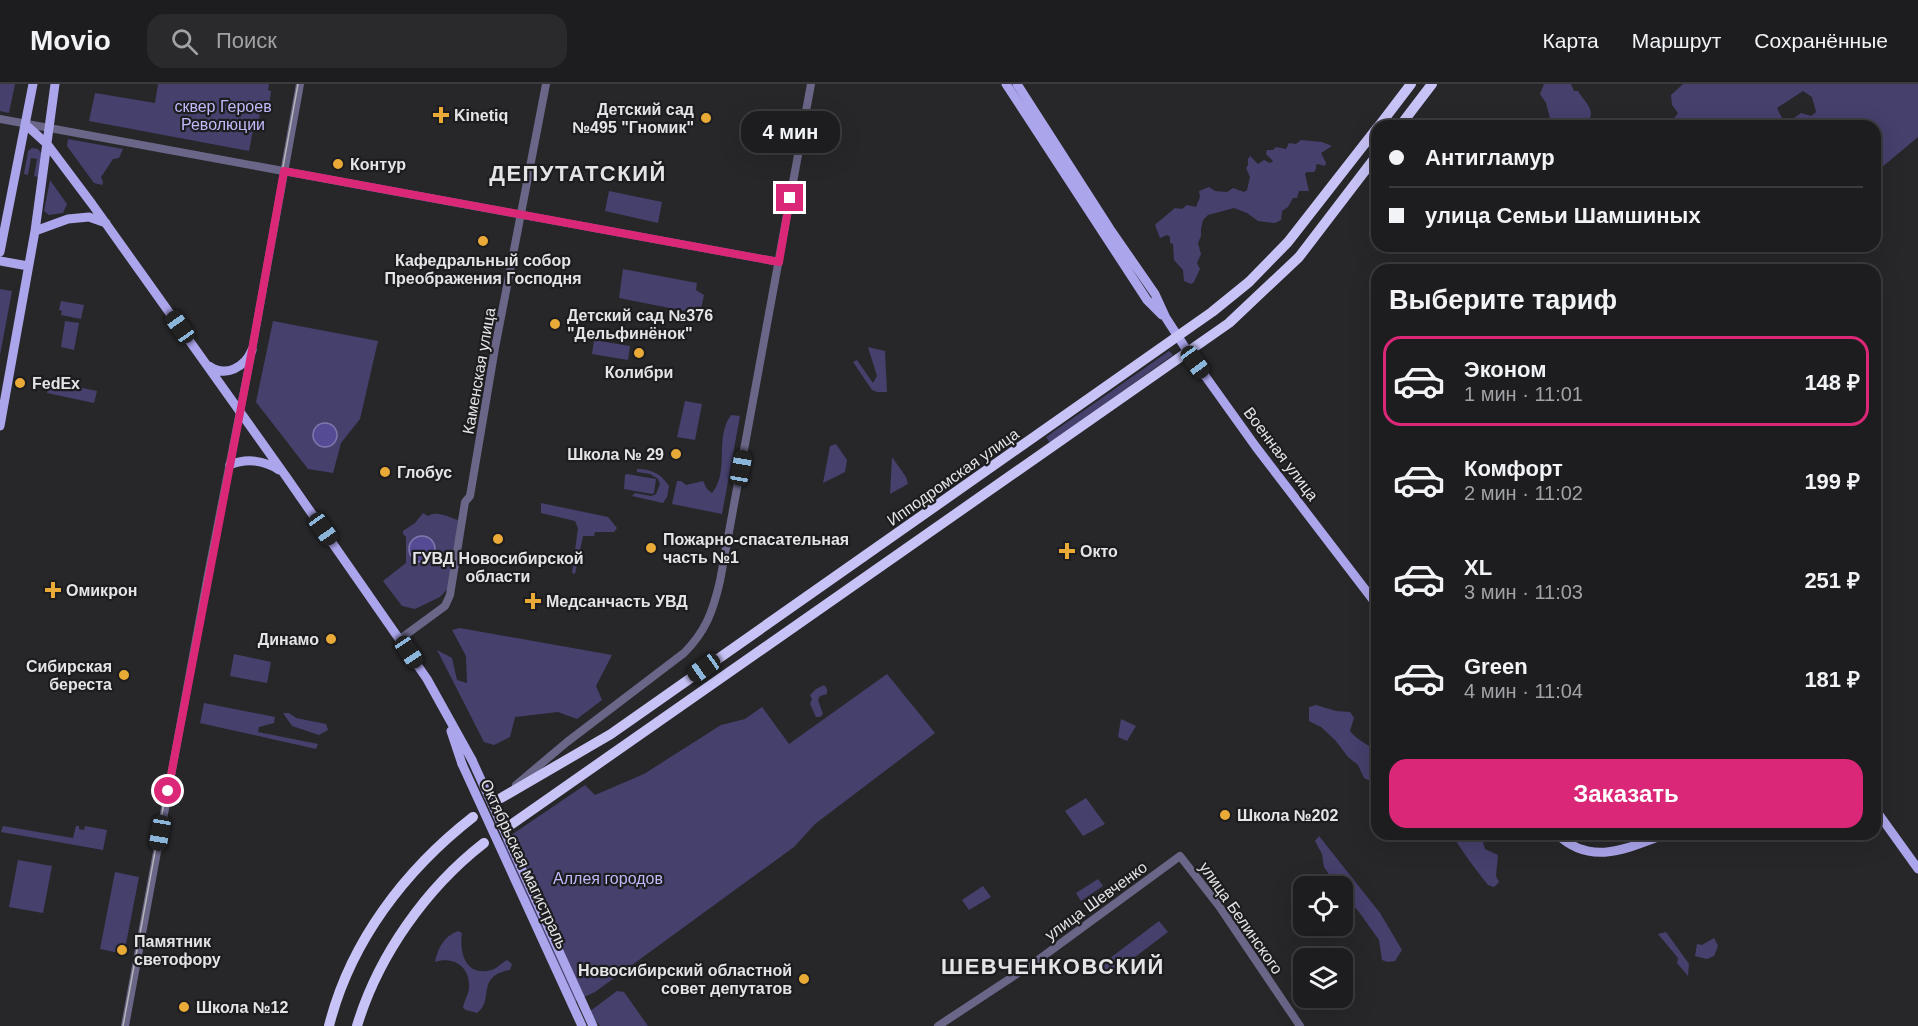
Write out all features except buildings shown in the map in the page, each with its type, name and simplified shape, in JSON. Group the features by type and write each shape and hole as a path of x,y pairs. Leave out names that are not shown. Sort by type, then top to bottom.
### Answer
{"highway":[{"name":"Ипподромская улица","path":"1383,120 1411,84"},
{"path":"1405,120 1432,84"},
{"name":"Ипподромская улица","path":"501,798 611,734 1178,337 1249,282 1273,258 1371,136"},
{"name":"Ипподромская улица","path":"512,824 1229,323 1299,257 1371,163"},
{"path":"1299,228 1301,236 1305,239 1313,238"},
{"path":"329,1026 344,978 378,916 407,878 447,839 473,818"},
{"path":"357,1026 372,985 402,933 432,893 473,851 484,843"}],"main road":[{"path":"0,252 33,84"},
{"path":"0,426 3,397 35,231 55,84"},
{"name":"Военная улица","path":"1006,84 1106,231 1155,294 1166,318 1188,352 1256,447 1371,597"},
{"name":"Военная улица","path":"1017,84 1106,231"},
{"name":"Октябрьская магистраль","path":"25,124 48,144 106,224 427,679 472,760 593,1026"},
{"path":"35,231 68,219 88,217 106,224"},
{"path":"0,261 28,266"},
{"path":"205,363 221,371 232,370 248,359 252,350"},
{"path":"230,465 236,462 260,462 272,466 285,475"},
{"name":"Октябрьская магистраль","path":"444,712 462,764 582,1026"},
{"path":"1881,817 1918,869"},
{"path":"1565,840 1576,848 1594,854 1614,851 1648,840"}],"street":[{"path":"125,1026 300,84"},
{"name":"Каменская улица","path":"400,639 445,606 450,595 465,502 470,496 473,482 495,348 546,84"},
{"path":"501,798 576,736 667,666 698,639 707,623 715,600 811,84"},
{"path":"0,119 779,262"},
{"name":"улица Шевченко","path":"938,1026 1038,960 1180,856"},
{"name":"улица Белинского","path":"1180,856 1219,906 1300,1026"}],"green space":[{"path":"0,84 15,84 9,113 0,111"},
{"name":"сквер Героев Революции","path":"158,84 269,84 268,90 271,91 269,107 261,106 258,126 254,125 249,151 89,121 95,93 155,103"},
{"path":"1544,84 1571,84 1574,91 1578,91 1590,108 1591,116 1589,120 1550,120 1546,103 1540,94"},
{"path":"1683,84 1918,84 1918,137 1881,168 1881,120 1791,120 1801,113 1811,116 1816,112 1812,97 1803,91 1777,108 1783,120 1673,120 1678,113 1672,105 1671,95"},
{"path":"68,139 123,149 119,158 113,159 101,177 102,185 94,183 67,146"},
{"path":"1301,140 1322,142 1332,146 1321,153 1326,163 1325,166 1318,164 1314,172 1305,174 1309,191 1299,191 1297,198 1293,198 1288,207 1282,211 1281,220 1275,223 1258,221 1234,208 1208,215 1203,220 1198,243 1201,254 1197,263 1200,269 1194,282 1191,284 1184,281 1183,270 1174,260 1170,237 1167,235 1160,238 1155,225 1175,208 1182,209 1187,205 1196,207 1200,197 1199,191 1209,187 1215,191 1227,192 1233,188 1244,192 1247,190 1250,177 1246,168 1250,156 1258,164 1264,160 1270,163 1273,161 1266,154 1267,150 1273,150 1276,147 1286,149 1289,143 1296,144"},
{"path":"32,148 38,149 42,154 38,177 34,176 37,159 31,158 28,175 24,174 28,151"},
{"path":"50,180 67,204 63,213 49,215 44,211"},
{"path":"609,191 662,202 658,223 605,211"},
{"path":"623,269 697,283 696,290 704,295 700,314 619,298"},
{"path":"0,289 12,291 0,355"},
{"path":"61,301 84,305 81,319 61,315 62,311 59,310"},
{"path":"65,321 79,323 74,350 61,347"},
{"path":"273,321 378,341 360,419 341,443 333,473 308,469 256,402"},
{"path":"594,340 630,346 628,360 592,354"},
{"path":"868,347 885,351 887,392 872,390 853,362 857,360 873,383 877,376"},
{"path":"1169,351 1173,355 1050,443 1046,437"},
{"path":"49,381 97,391 94,403 47,393"},
{"path":"685,401 702,404 695,440 677,437"},
{"path":"731,415 740,416 722,514 672,504 677,481 686,485 703,481 712,493 720,475 723,434"},
{"path":"836,444 847,460 845,472 823,483 830,446"},
{"path":"892,457 906,477 908,484 890,494"},
{"path":"637,469 652,471 666,482 669,486 663,503 632,496 635,493 651,496 656,494 660,484 658,479 650,474 637,472"},
{"path":"627,474 656,479 654,493 624,489"},
{"path":"541,503 608,517 617,528 614,532 595,532 594,536 583,536 575,574 572,573 578,528 575,521 541,513"},
{"path":"423,513 428,516 443,515 458,520 451,585 440,597 415,609 402,606 383,581 406,563 406,537 403,531 415,523","holes":["427,538 434,547 433,555 428,561 409,549 412,541"]},
{"path":"460,628 612,655 596,686 602,700 577,719 558,712 515,717 510,737 494,745 484,742 437,650 452,658 457,680 467,683 466,656 452,630"},
{"path":"234,654 271,662 267,683 230,676"},
{"name":"Аллея городов","path":"887,674 935,733 815,824 794,847 595,992 571,1003 501,842 585,785 595,795 644,774 721,725 745,719 762,707 789,744"},
{"path":"824,685 827,694 820,696 818,700 823,714 816,717 810,704 812,699 810,695"},
{"path":"204,703 275,717 274,723 259,727 258,732 318,744 316,749 200,723"},
{"path":"1316,705 1336,711 1350,712 1354,718 1350,731 1371,747 1371,781 1364,778 1358,765 1348,757 1335,740 1321,727 1309,721 1309,707"},
{"path":"283,713 326,724 328,730 319,735 292,726"},
{"path":"1121,719 1136,726 1127,741 1118,737"},
{"path":"1086,798 1105,824 1083,836 1065,811"},
{"path":"3,826 73,838 76,826 84,830 85,826 107,830 103,850 1,832"},
{"path":"1319,836 1351,876 1330,876 1324,867 1322,854 1315,841"},
{"path":"1456,840 1482,840 1485,849 1498,855 1496,876 1499,882 1494,887 1488,885"},
{"path":"18,860 52,866 43,913 9,907"},
{"path":"115,872 139,877 124,954 100,949"},
{"path":"1098,879 1103,886 1081,901 1076,893"},
{"path":"1353,879 1380,913 1402,950 1395,961 1382,960 1379,940 1353,905"},
{"path":"983,886 991,897 969,910 962,900"},
{"path":"1159,921 1168,932 1110,976 1101,965"},
{"path":"458,931 462,933 463,954 466,961 475,970 493,969 507,960 512,964 510,970 493,977 487,989 485,1002 477,1013 463,1008 469,987 468,977 462,967 453,961 435,962 442,943"},
{"path":"1666,932 1689,964 1688,976 1677,963 1678,958 1658,934"},
{"path":"1714,938 1718,946 1714,956 1707,959 1695,956 1697,944 1702,945"},
{"path":"617,991 624,992 648,1026 600,1026 589,1012"}],"shaded area":[{"path":"325,423 330,424 336,430 336,440 330,446 325,447 320,446 314,440 313,435 314,430 320,424"},
{"path":"422,536 431,540 435,549 431,558 422,562 413,558 409,549 413,540"}],"tram line":[{"path":"123,1026 298,84"}],"place":[{"name":"Kinetiq","path":"441,115"},
{"name":"Детский сад №495 \"Гномик\"","path":"706,118"},
{"name":"Контур","path":"338,164"},
{"name":"Кафедральный собор Преображения Господня","path":"483,241"},
{"name":"Детский сад №376 \"Дельфинёнок\"","path":"555,324"},
{"name":"Колибри","path":"639,353"},
{"name":"FedEx","path":"20,383"},
{"name":"Школа № 29","path":"676,454"},
{"name":"Глобус","path":"385,472"},
{"name":"ГУВД Новосибирской области","path":"498,539"},
{"name":"Пожарно-спасательная часть №1","path":"651,548"},
{"name":"Окто","path":"1067,551"},
{"name":"Омикрон","path":"53,590"},
{"name":"Медсанчасть УВД","path":"533,601"},
{"name":"Динамо","path":"331,639"},
{"name":"Сибирская береста","path":"124,675"},
{"name":"Школа №202","path":"1225,815"},
{"name":"Памятник светофору","path":"122,950"},
{"name":"Новосибирский областной совет депутатов","path":"804,979"},
{"name":"Школа №12","path":"184,1007"}],"district":[{"name":"ДЕПУТАТСКИЙ","path":"578,173"},
{"name":"ШЕВЧЕНКОВСКИЙ","path":"1053,966"}],"route":[{"path":"168,791 284,171 779,262 790,198"}]}
